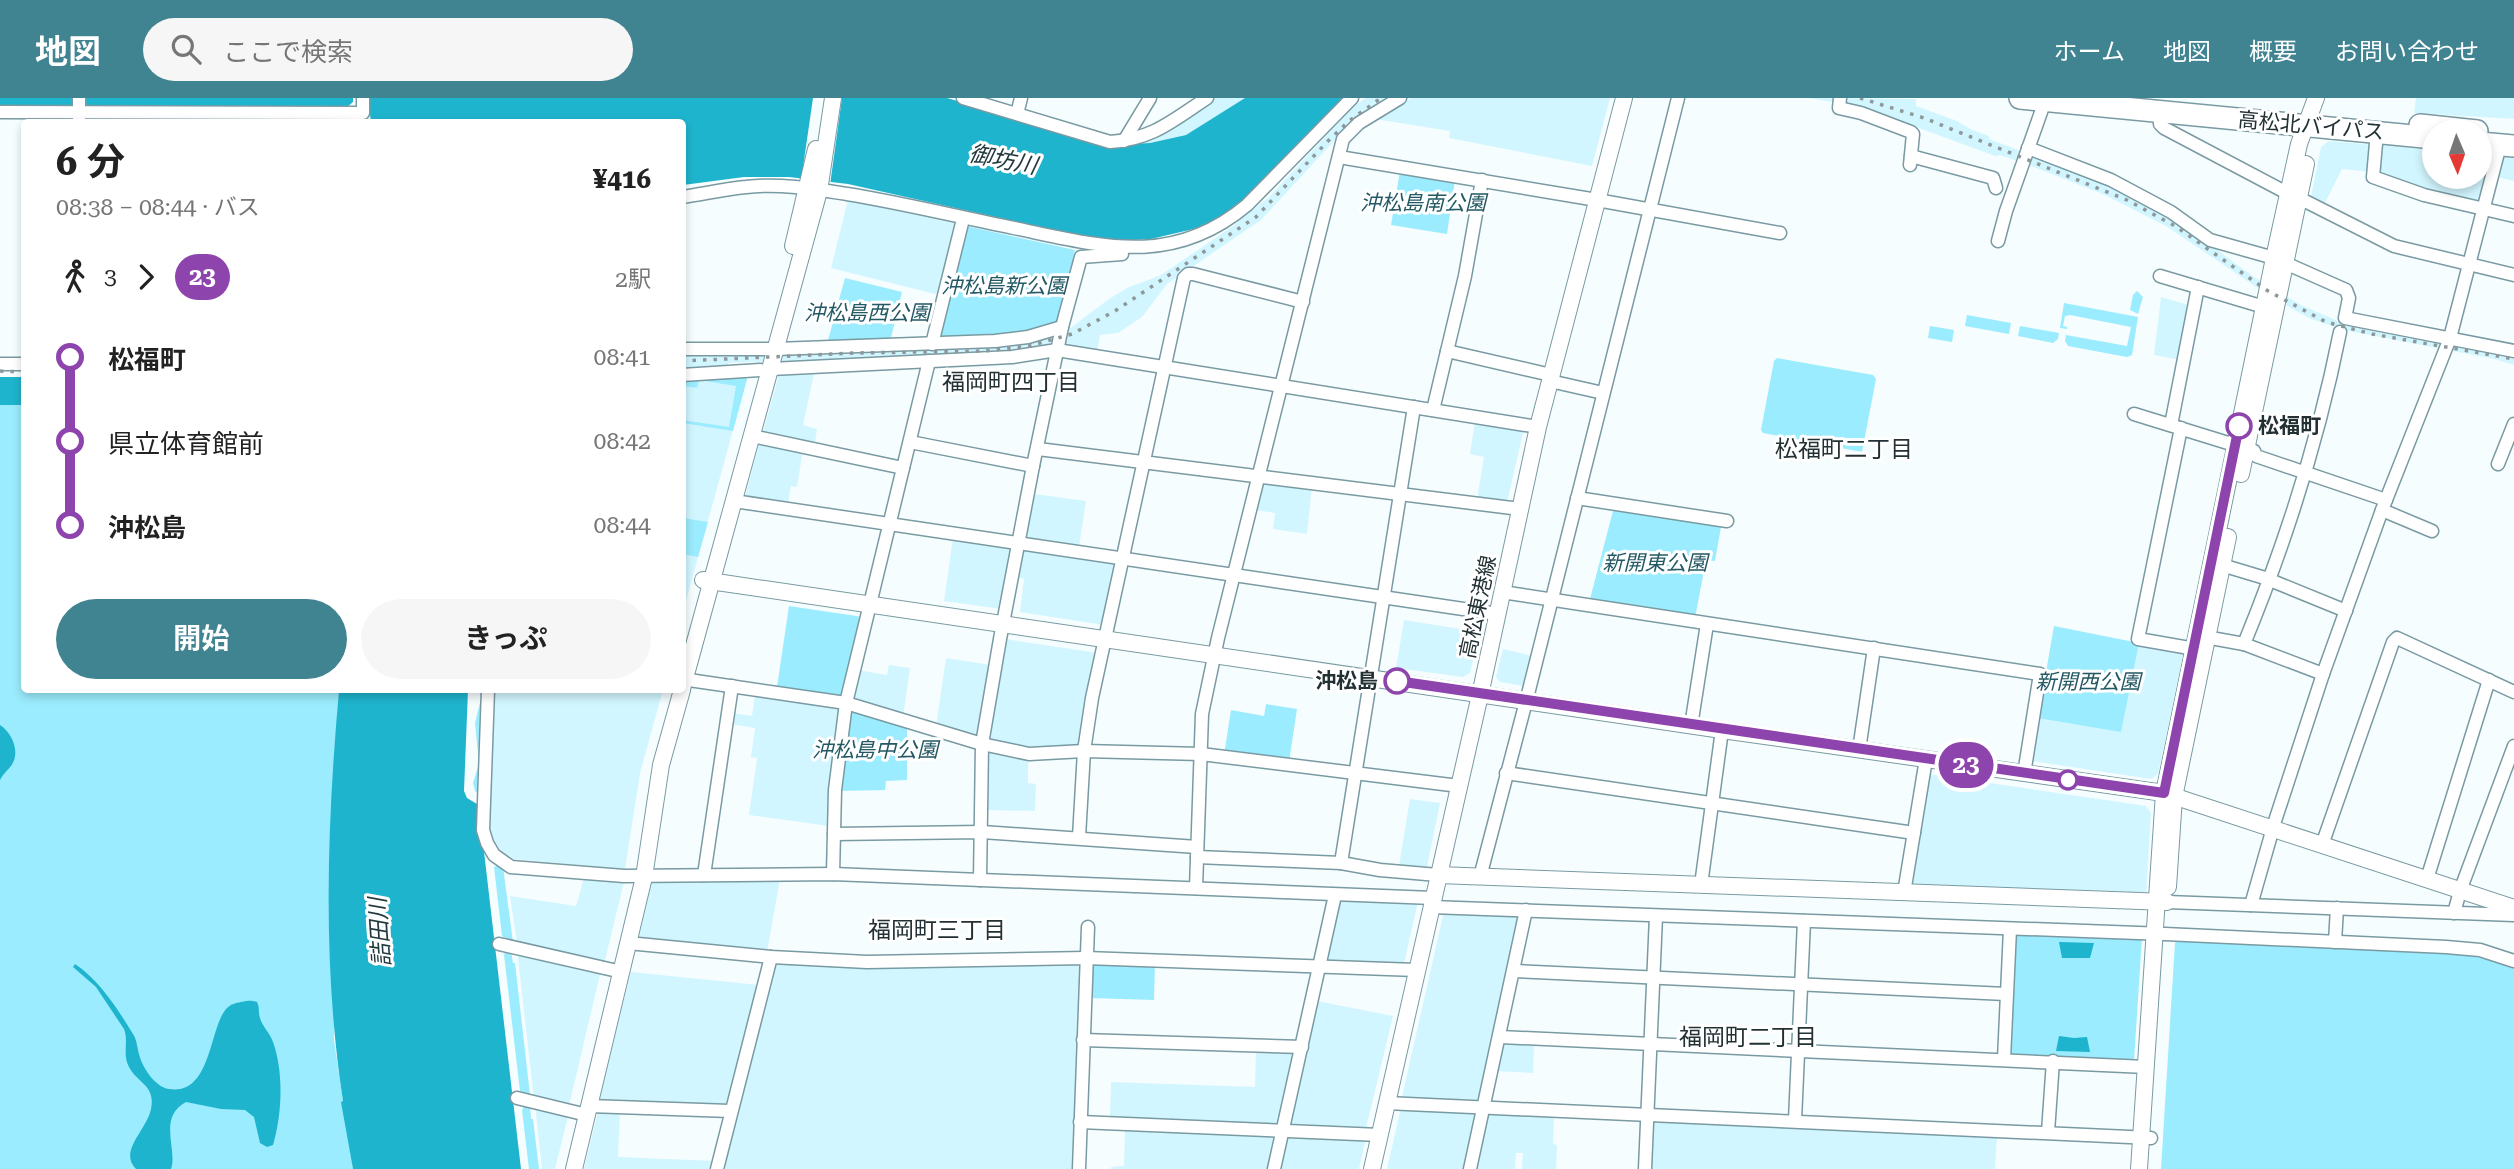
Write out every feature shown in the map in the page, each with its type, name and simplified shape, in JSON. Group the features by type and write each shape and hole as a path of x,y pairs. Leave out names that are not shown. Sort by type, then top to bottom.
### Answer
{"highway":[{"name":"高松北バイパス","path":"2020,98 2159,112 2312,116 2376,132 2422,137"},
{"name":"高松北バイパス","path":"2138,98 2422,126"}],"street":[{"path":"79,98 79,117"},
{"path":"0,112 79,117 364,118 363,98"},
{"path":"814,187 823,98"},
{"path":"708,581 814,187 833,98"},
{"path":"963,98 1110,142 1156,132 1207,98"},
{"path":"1017,114 1021,98"},
{"path":"1124,141 1150,98"},
{"path":"686,196 748,186 814,187 1072,241 1128,248 1191,238 1232,218 1352,98"},
{"path":"1196,888 1202,714 1214,655 1339,157 1345,135 1359,122 1400,98"},
{"name":"高松東港線","path":"1372,1169 1538,427 1624,98"},
{"path":"1480,877 1678,98"},
{"path":"1840,98 1839,108 1861,113 1911,132 1910,161 1993,178 1996,188"},
{"path":"1998,241 2046,99"},
{"path":"2159,112 2159,120 2164,128 2394,246 2514,275"},
{"path":"2139,1169 2146,1138 2169,795 2312,116"},
{"path":"2376,132 2373,177 2424,195 2514,216"},
{"path":"2251,905 2323,674 2384,505 2450,338 2502,142"},
{"path":"2028,148 2111,180 2171,212 2210,240 2280,261 2346,290 2349,298 2345,318 2514,351"},
{"path":"1339,157 1780,233"},
{"path":"1433,410 1465,276 1482,180"},
{"path":"932,344 963,219"},
{"path":"980,880 982,744 1033,466 1062,327 1081,257 1121,254 1128,248"},
{"path":"2241,447 2264,307 2280,261"},
{"path":"1079,837 1084,751 1104,639 1184,278 1188,274 1303,302"},
{"path":"2160,276 2264,307"},
{"path":"2198,287 2138,639 2244,644 2323,674"},
{"path":"686,349 771,349 1009,340 1062,327"},
{"path":"2244,644 2270,580 2329,391 2340,332"},
{"path":"686,375 1012,357 1057,350 1538,427"},
{"path":"1447,351 1603,393"},
{"path":"833,874 835,790 846,703 929,360"},
{"path":"0,364 21,364"},
{"path":"686,645 734,500 752,436 765,369"},
{"path":"1341,863 1414,407"},
{"path":"2134,414 2254,451 2256,456 2304,470 2384,505 2432,531"},
{"path":"2498,464 2514,424"},
{"path":"752,436 902,468"},
{"path":"909,442 1033,466"},
{"path":"1038,449 1520,509"},
{"path":"1577,498 1727,521"},
{"path":"734,500 1497,614"},
{"path":"2217,563 2270,580 2346,611"},
{"path":"708,581 2169,795 2514,908"},
{"path":"1502,592 2040,674 2024,774"},
{"path":"1691,726 1707,624"},
{"path":"2322,845 2375,692 2397,638 2514,692"},
{"path":"1859,750 1874,648"},
{"path":"2427,879 2489,680"},
{"path":"686,685 732,686 846,703 982,744 1029,754 1084,751 1201,754 1459,786"},
{"path":"705,875 732,686"},
{"path":"488,693 482,820 487,843 494,855 511,867 639,877 833,874 1196,888 1335,895 1526,910 2461,948 2480,950 2514,961"},
{"path":"617,970 628,943 639,877 649,777 678,693"},
{"path":"1701,885 1722,730"},
{"path":"2454,913 2514,746"},
{"path":"1905,893 1926,759"},
{"path":"1506,773 1914,833"},
{"path":"834,834 982,832 1079,837 1197,852 1480,877 2514,915"},
{"path":"574,1169 639,877"},
{"path":"1274,1169 1335,895"},
{"path":"2335,943 2337,908"},
{"path":"1470,1169 1526,910"},
{"path":"1645,1169 1656,916"},
{"path":"1795,1120 1804,921"},
{"path":"1079,1169 1088,927"},
{"path":"2004,1059 2010,929"},
{"path":"2149,1169 2146,1067 2160,934"},
{"path":"628,943 771,957 867,961 1086,958 1416,970"},
{"path":"499,944 617,970"},
{"path":"717,1169 771,957"},
{"path":"1514,971 2006,994"},
{"path":"1500,1037 2146,1067"},
{"path":"1083,1040 1302,1047"},
{"path":"2048,1132 2053,1061"},
{"path":"517,1098 585,1111 730,1111"},
{"path":"1386,1103 2146,1138"},
{"path":"564,1169 585,1111"},
{"path":"1080,1122 1380,1135"}],"shaded area":[{"path":"1210,98 1245,98 1186,135 1134,144"},
{"path":"1366,98 1391,98 1356,120 1261,220 1167,284 1142,317 1118,333 1100,335 1097,352 1067,347 1065,342 1023,353 783,365 782,361 728,363 728,367 686,370 686,351 1065,332 1109,299 1127,288 1161,275 1233,226 1270,196 1354,106"},
{"path":"1411,98 1610,98 1592,166 1449,138 1450,131 1375,119"},
{"path":"1809,98 1916,99 1916,106 1957,121 1989,136 1989,139 2110,185 2151,206 2254,277 2301,305 2340,322 2514,355 2514,365 2344,330 2311,319 2271,297 2166,226 2105,195 2034,167 2000,155 1995,156 1862,107"},
{"path":"2416,98 2514,98 2514,119 2414,113"},
{"path":"2329,141 2374,145 2371,172 2342,169 2324,205 2311,197 2321,147"},
{"path":"2381,145 2422,149 2422,188 2382,176 2379,172"},
{"path":"2503,157 2514,158 2514,181 2497,177"},
{"path":"2424,189 2484,189 2479,206"},
{"path":"848,200 957,224 941,290 935,294 831,268"},
{"path":"2161,297 2192,306 2181,360 2154,355"},
{"path":"815,369 803,425 817,429 815,443 763,432 780,371"},
{"path":"686,379 747,379 686,601"},
{"path":"1475,421 1524,428 1507,503 1477,499 1484,457 1470,454"},
{"path":"759,442 803,450 797,487 791,486 788,504 745,498"},
{"path":"1262,483 1312,486 1307,534 1273,529 1275,513 1255,510"},
{"path":"1034,494 1086,501 1079,547 1028,539 1025,534"},
{"path":"953,538 1010,545 1013,550 1002,609 944,601"},
{"path":"1026,548 1115,561 1117,564 1104,625 1020,612 1024,579 1017,577 1022,551"},
{"path":"1470,613 1483,615 1470,673 1463,677 1396,668 1404,620 1467,630"},
{"path":"1005,639 1098,653 1081,748 1032,751 987,742"},
{"path":"2139,643 2184,650 2158,774 2151,779 2032,761 2038,718"},
{"path":"1503,649 1533,656 1525,686 1500,682 1496,677"},
{"path":"946,658 991,665 980,735 975,738 936,727"},
{"path":"889,665 910,668 903,717 854,702 852,698 858,670 887,675"},
{"path":"492,693 662,693 640,773 625,869 513,859 501,851 488,822"},
{"path":"755,695 837,706 841,710 829,826 749,815 757,758 751,757 755,728 730,724 732,713 752,716"},
{"path":"987,749 1028,757 1028,783 1036,784 1035,811 986,810"},
{"path":"1928,774 2146,806 2151,813 2146,895 1914,887 1911,883"},
{"path":"1410,799 1440,803 1427,867 1399,866"},
{"path":"584,878 624,882 604,964 517,943 510,896 576,906"},
{"path":"780,879 767,952 638,941 652,880"},
{"path":"1339,900 1418,902 1404,963 1329,961 1326,957"},
{"path":"1444,911 1518,914 1521,919 1482,1097 1477,1100 1402,1097"},
{"path":"517,950 601,970 569,1106 534,1099"},
{"path":"774,960 1078,962 1081,966 1074,1169 722,1169"},
{"path":"631,972 759,985 729,1104 725,1107 598,1103"},
{"path":"1317,1001 1393,1016 1366,1128 1292,1125 1290,1122"},
{"path":"1506,1041 1534,1042 1533,1073 1496,1071 1502,1044"},
{"path":"1256,1049 1293,1050 1296,1055 1282,1122 1277,1126 1110,1119 1111,1082 1255,1087"},
{"path":"535,1105 569,1113 555,1169 542,1169"},
{"path":"1401,1108 1475,1111 1478,1114 1464,1169 1387,1169"},
{"path":"598,1111 620,1112 618,1157 715,1161 713,1169 584,1169"},
{"path":"1491,1113 1554,1116 1556,1169 1522,1169 1523,1153 1516,1153 1515,1169 1475,1169 1486,1117"},
{"path":"1656,1120 1997,1136 1995,1169 1650,1169 1652,1124"},
{"path":"1125,1128 1274,1132 1277,1137 1271,1169 1111,1169 1124,1166"},
{"path":"1291,1136 1366,1138 1359,1169 1279,1169 1286,1140"}],"green space":[{"name":"沖松島南公園","path":"1400,171 1455,180 1447,234 1391,225"},
{"name":"沖松島新公園","path":"966,226 1075,250 1057,325 1026,334 939,340"},
{"name":"沖松島西公園","path":"845,278 902,292 890,342 827,344"},
{"path":"2137,291 2143,297 2138,314 2130,310 2133,295"},
{"path":"2064,303 2138,317 2132,355 2127,357 2068,346 2066,335 2127,346 2131,327 2070,315 2065,316 2063,326 2067,329 2060,328"},
{"path":"1967,315 2011,323 2009,334 1965,326"},
{"path":"1930,326 1954,330 1952,342 1928,338"},
{"path":"2020,326 2059,333 2058,339 2053,343 2018,336"},
{"path":"1777,358 1873,375 1876,379 1862,452 1763,433 1761,430 1774,361"},
{"path":"744,376 747,379 733,431 686,423 686,421 729,427 736,386 699,380 697,388 686,386 686,379"},
{"path":"0,405 21,405 21,693 339,693 333,779 334,1040 353,1169 0,1169"},
{"name":"新開東公園","path":"1614,507 1719,523 1721,527 1715,561 1706,560 1695,618 1589,603"},
{"path":"686,518 708,522 698,557 686,555"},
{"path":"789,606 863,617 845,694 839,698 777,687"},
{"name":"新開西公園","path":"2054,626 2139,643 2121,732 2038,718"},
{"path":"482,694 480,795 475,791 473,783 479,764 475,723"},
{"path":"1266,704 1297,709 1289,762 1224,755 1231,710 1264,716"},
{"name":"沖松島中公園","path":"849,708 907,727 907,780 886,781 885,790 839,791"},
{"path":"494,867 503,867 513,942 502,936"},
{"path":"2017,933 2142,937 2134,1061 2012,1054 2009,1051 2013,937"},
{"path":"2179,939 2459,953 2514,966 2514,1169 2161,1169 2175,943"},
{"path":"506,950 511,950 515,963 530,1095 520,1091 504,955"},
{"path":"1094,961 1155,963 1154,1000 1089,998 1090,966"},
{"path":"525,1105 530,1105 539,1169 529,1169 522,1110"}],"water":[{"path":"0,98 353,98 353,102 346,108 0,107"},
{"name":"御坊川","path":"368,98 947,98 1112,145 1150,143 1186,135 1245,98 1346,98 1247,198 1218,220 1202,227 1151,239 1112,241 848,184 789,177 744,177 686,185 686,119 371,119"},
{"path":"0,377 21,377 21,405 0,405"},
{"name":"詰田川","path":"339,693 468,693 464,791 467,798 477,804 483,843 521,1169 353,1169 341,1102 329,947 332,792"},
{"path":"0,725 14,743 15,755 11,766 0,780"},
{"path":"2059,942 2094,943 2090,958 2062,958"},
{"path":"75,964 100,987 121,1014 134,1036 150,1076 159,1085 169,1089 183,1088 194,1082 202,1071 216,1029 227,1008 241,1002 257,1002 262,1024 273,1042 279,1067 280,1107 273,1145 267,1147 260,1143 254,1117 245,1110 221,1109 186,1102 177,1108 172,1116 171,1169 136,1169 130,1155 151,1109 151,1095 127,1062 124,1029 96,987 73,967"},
{"path":"2059,1036 2087,1037 2090,1052 2056,1051"}],"pier":[{"path":"813,98 842,98 830,185 801,181"}],"railway":[{"path":"686,361 855,353 985,351 1029,346 1072,334 1115,311 1256,217 1349,121 1381,98"},
{"path":"1860,98 1924,118 2127,200 2175,226 2268,291 2326,322 2372,334 2514,359"},
{"path":"0,371 21,372"}],"bus line":[{"name":"23","path":"1397,681 2164,793 2239,426"}],"place":[{"name":"松福町","path":"2239,426"},
{"name":"沖松島","path":"1397,681"}],"district":[{"name":"福岡町四丁目","path":"1011,382"},
{"name":"松福町二丁目","path":"1844,449"},
{"name":"福岡町三丁目","path":"937,930"},
{"name":"福岡町二丁目","path":"1748,1037"}]}
